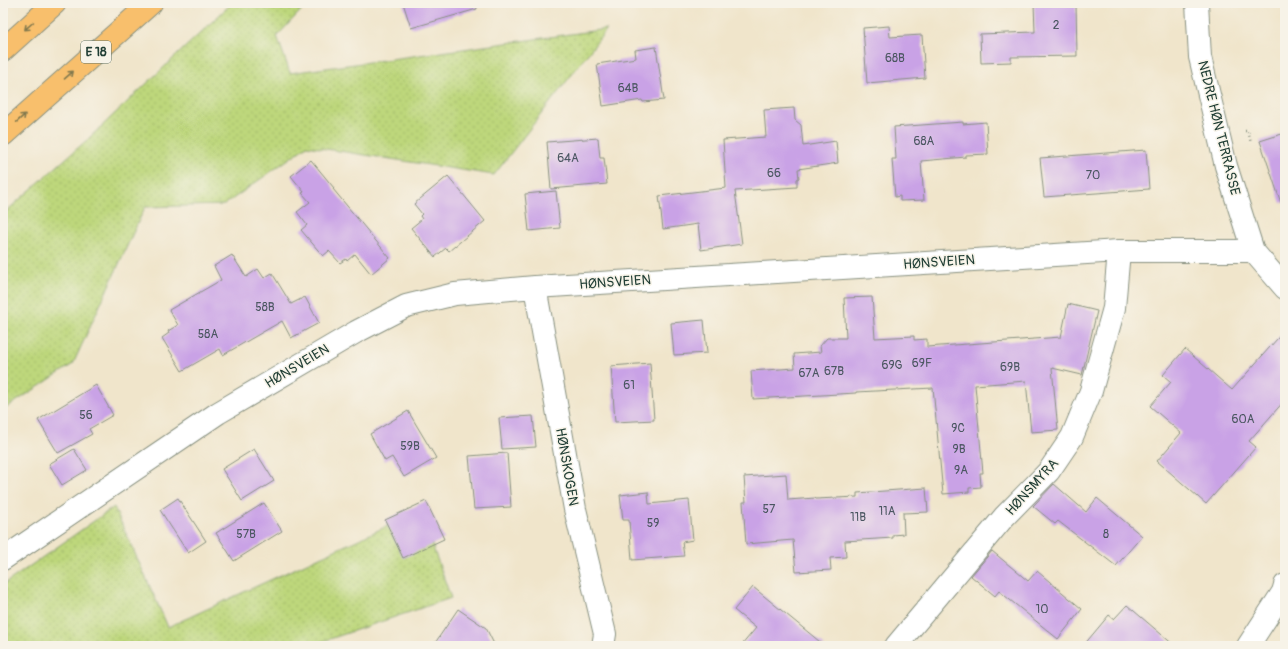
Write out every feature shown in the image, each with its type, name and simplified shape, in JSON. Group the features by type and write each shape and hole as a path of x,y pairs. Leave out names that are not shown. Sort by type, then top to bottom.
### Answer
{"highway":[{"path":"3,50 55,3"},
{"name":"E 18","path":"3,135 151,3"}],"street":[{"name":"NEDRE HØN TERRASSE","path":"1197,3 1200,57 1226,166 1253,252"},
{"name":"HØNSVEIEN","path":"3,558 218,413 356,332 406,306 455,294 535,287 1119,251 1253,252"},
{"name":"HØNSMYRA","path":"896,646 1004,517 1049,472 1072,437 1091,391 1114,308 1119,251"},
{"path":"1253,252 1285,288"},
{"name":"HØNSKOGEN","path":"535,287 575,509 605,634 603,646"},
{"path":"1248,646 1283,592 1285,585"}],"green space":[{"path":"232,3 308,3 277,36 290,73 607,29 494,175 307,146 224,205 145,207 73,364 3,410 3,214 88,139"},
{"path":"114,507 168,627 420,511 451,598 309,646 3,646 3,585"}],"building":[{"path":"403,3 476,3 477,9 411,28"},
{"path":"1034,3 1076,3 1077,56 1011,57 1011,62 981,63 980,34 1035,32"},
{"path":"889,26 890,37 922,35 925,78 867,83 863,28"},
{"path":"656,47 664,100 643,102 642,100 603,106 597,64 636,58 635,50"},
{"path":"794,108 795,120 801,125 803,146 836,141 838,163 798,169 799,178 797,179 797,187 735,191 742,244 701,250 698,224 663,229 659,196 726,188 723,140 766,137 764,110"},
{"path":"963,122 963,124 986,122 988,154 966,155 966,157 921,161 924,200 900,201 900,196 895,197 892,159 896,159 894,127"},
{"path":"1285,133 1285,202 1281,203 1260,141"},
{"path":"598,138 600,158 604,158 607,184 551,189 547,142"},
{"path":"1146,150 1149,189 1044,197 1040,158"},
{"path":"311,160 390,258 371,274 355,254 347,261 346,259 340,263 329,251 323,256 301,230 307,225 297,212 310,202 291,176"},
{"path":"448,176 485,221 449,251 446,248 435,257 411,228 422,219 420,216 422,214 414,204"},
{"path":"556,191 560,228 529,231 525,194"},
{"path":"232,255 246,277 258,269 264,278 272,273 291,304 305,297 319,323 291,338 282,321 223,355 220,349 182,371 162,338 169,333 168,331 178,325 169,310 221,280 214,266"},
{"path":"872,297 875,338 914,336 914,340 927,339 927,347 1061,337 1068,304 1097,311 1082,375 1052,368 1058,430 1031,432 1026,381 975,385 983,473 980,473 981,487 969,488 969,492 943,494 933,388 753,399 751,371 795,368 794,354 821,352 820,346 827,338 846,338 844,298"},
{"path":"704,320 707,353 674,355 671,323"},
{"path":"1285,330 1285,400 1249,441 1256,447 1206,504 1157,461 1181,433 1150,406 1171,382 1163,375 1185,349 1232,390"},
{"path":"650,363 654,420 615,422 611,366"},
{"path":"96,385 113,415 89,429 92,434 58,453 38,420"},
{"path":"408,411 436,458 404,477 392,457 385,461 370,434"},
{"path":"533,416 536,447 502,449 499,418"},
{"path":"74,449 87,470 62,485 49,464"},
{"path":"254,449 274,481 242,501 222,469"},
{"path":"507,453 511,507 474,509 469,456"},
{"path":"786,474 788,500 857,497 857,493 926,488 928,512 903,513 904,534 893,535 893,538 845,541 846,557 830,558 831,570 796,572 793,540 746,544 743,502 746,502 744,477"},
{"path":"1054,484 1086,512 1097,498 1142,536 1116,566 1058,521 1055,524 1033,506"},
{"path":"648,492 649,504 689,500 693,540 682,542 684,556 632,560 629,520 623,520 620,495"},
{"path":"178,498 206,541 188,553 160,510"},
{"path":"426,501 444,539 403,558 385,520"},
{"path":"264,503 282,531 234,561 216,533"},
{"path":"992,551 1028,581 1037,571 1082,609 1058,639 999,591 995,596 971,576"},
{"path":"753,587 825,646 741,646 756,628 734,610"},
{"path":"1127,605 1175,646 1083,646 1109,615 1114,619"},
{"path":"458,609 486,628 495,646 433,646"}]}
